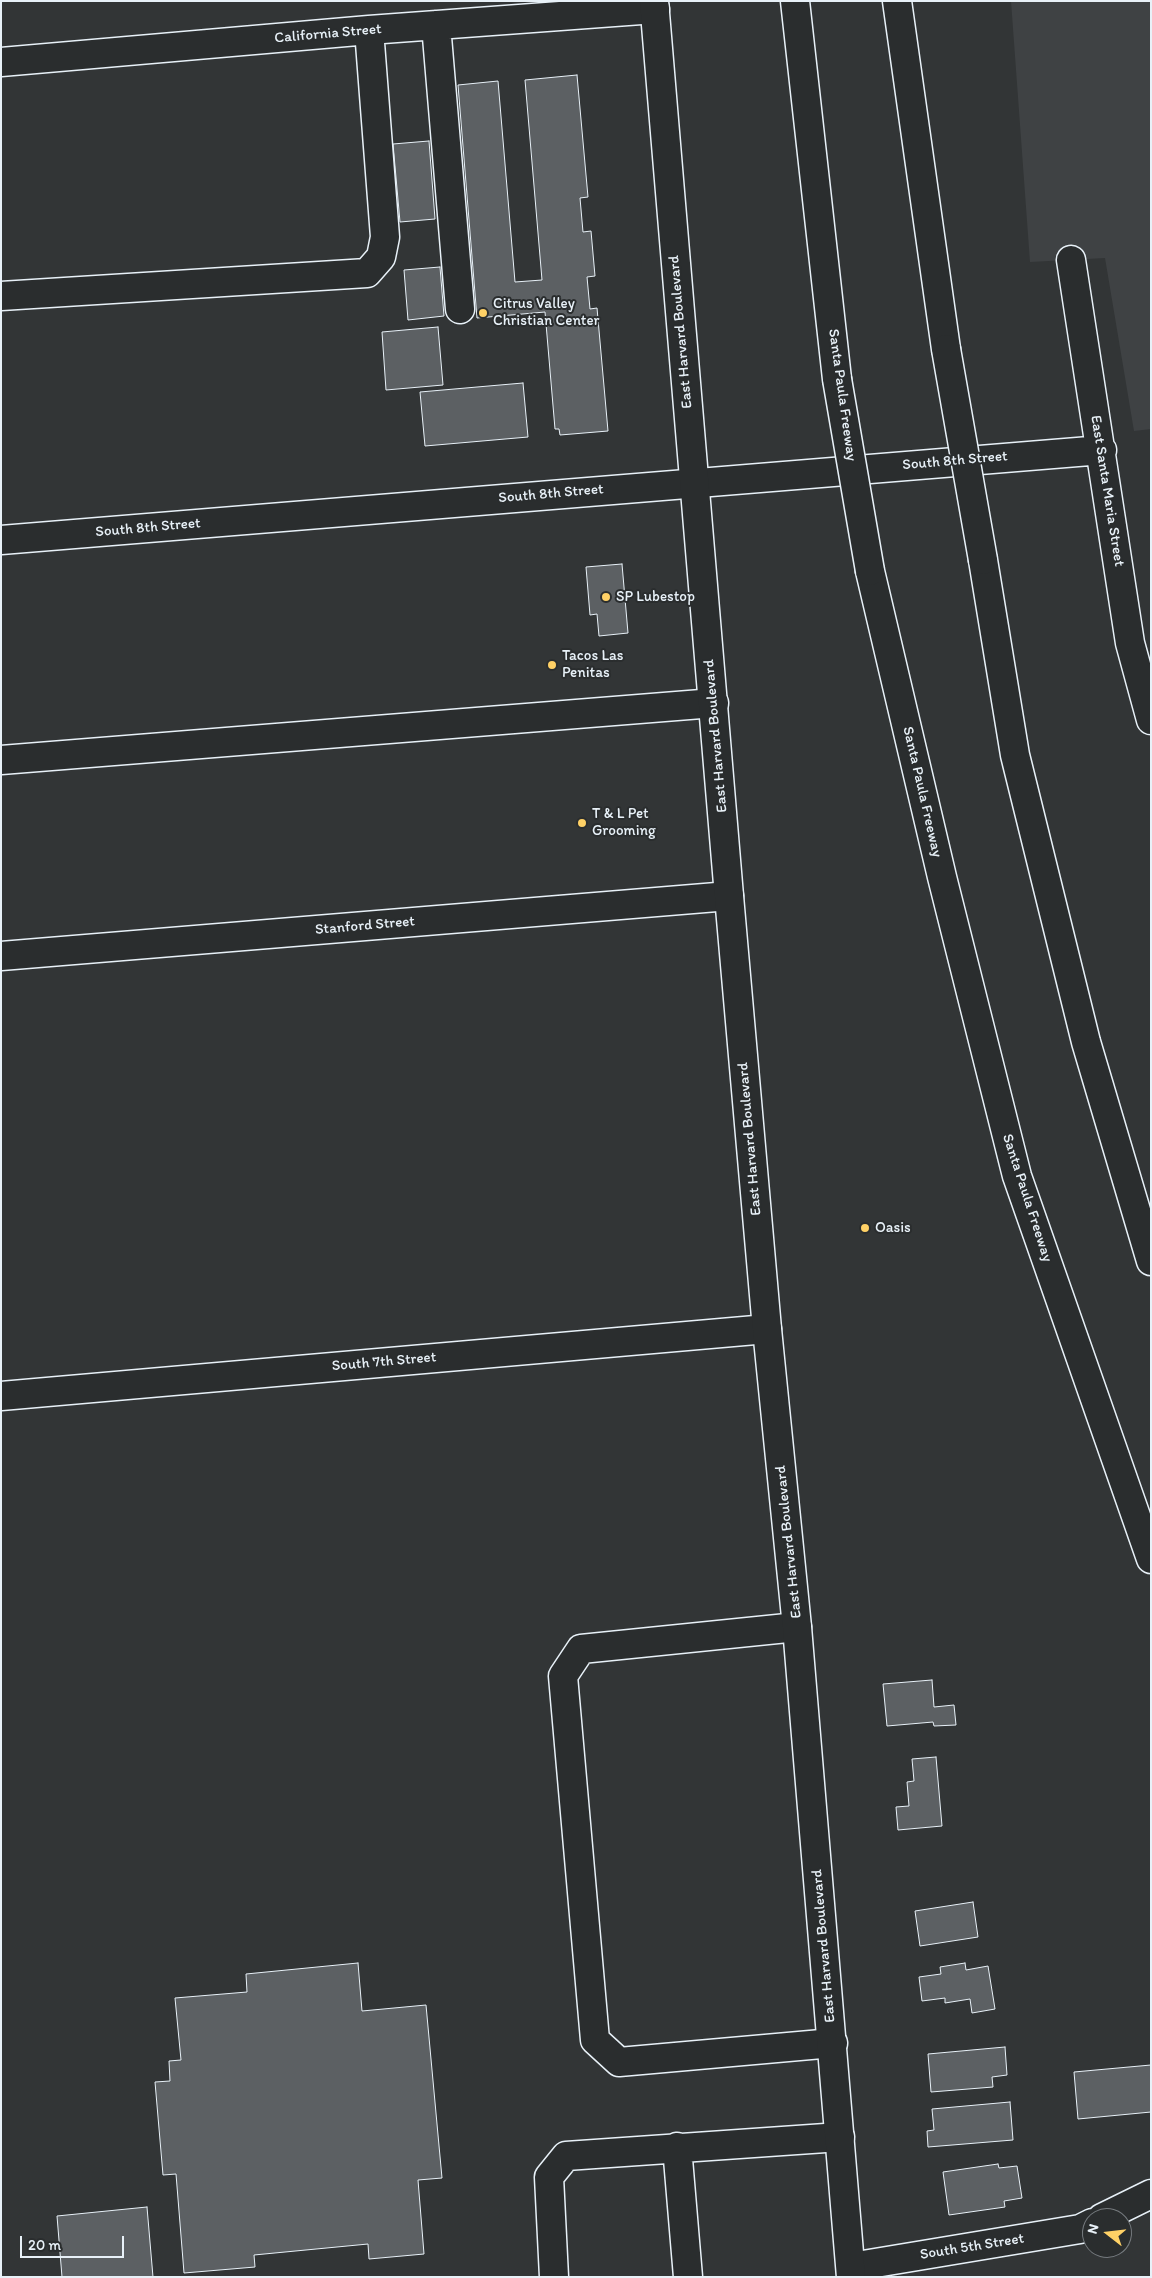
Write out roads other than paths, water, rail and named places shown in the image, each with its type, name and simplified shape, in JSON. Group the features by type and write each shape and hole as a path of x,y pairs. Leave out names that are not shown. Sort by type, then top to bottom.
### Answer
{"main road":[{"name":"Santa Paula Freeway","path":"796,1 838,379 870,571 942,877 1017,1176 1151,1559"},
{"path":"897,1 946,349 1015,755 1086,1042 1151,1261"},
{"name":"California Street","path":"1,62 655,5"},
{"name":"East Harvard Boulevard","path":"655,5 693,482 714,703 728,896 767,1329 797,1627 851,2272"},
{"path":"436,25 460,309"},
{"path":"1,296 367,273 381,257 384,238 370,30"},
{"name":"East Santa Maria Street","path":"1071,260 1102,450 1140,643 1151,720"},
{"name":"South 8th Street","path":"1,540 1102,450"},
{"path":"1,760 714,703"},
{"name":"Stanford Street","path":"1,956 728,896"},
{"name":"South 7th Street","path":"1,1396 767,1329"},
{"path":"797,1627 581,1649 562,1676 595,2040 619,2062 833,2043"},
{"path":"554,2277 548,2177 566,2156 840,2137"},
{"path":"677,2147 688,2277"},
{"path":"1122,2208 1151,2194"},
{"name":"South 5th Street","path":"851,2272 1082,2228"}],"place":[{"name":"Citrus Valley Christian Center","path":"483,313"},
{"name":"SP Lubestop","path":"606,597"},
{"name":"Tacos Las Penitas","path":"552,665"},
{"name":"T & L Pet Grooming","path":"582,823"},
{"name":"Oasis","path":"865,1228"}]}
